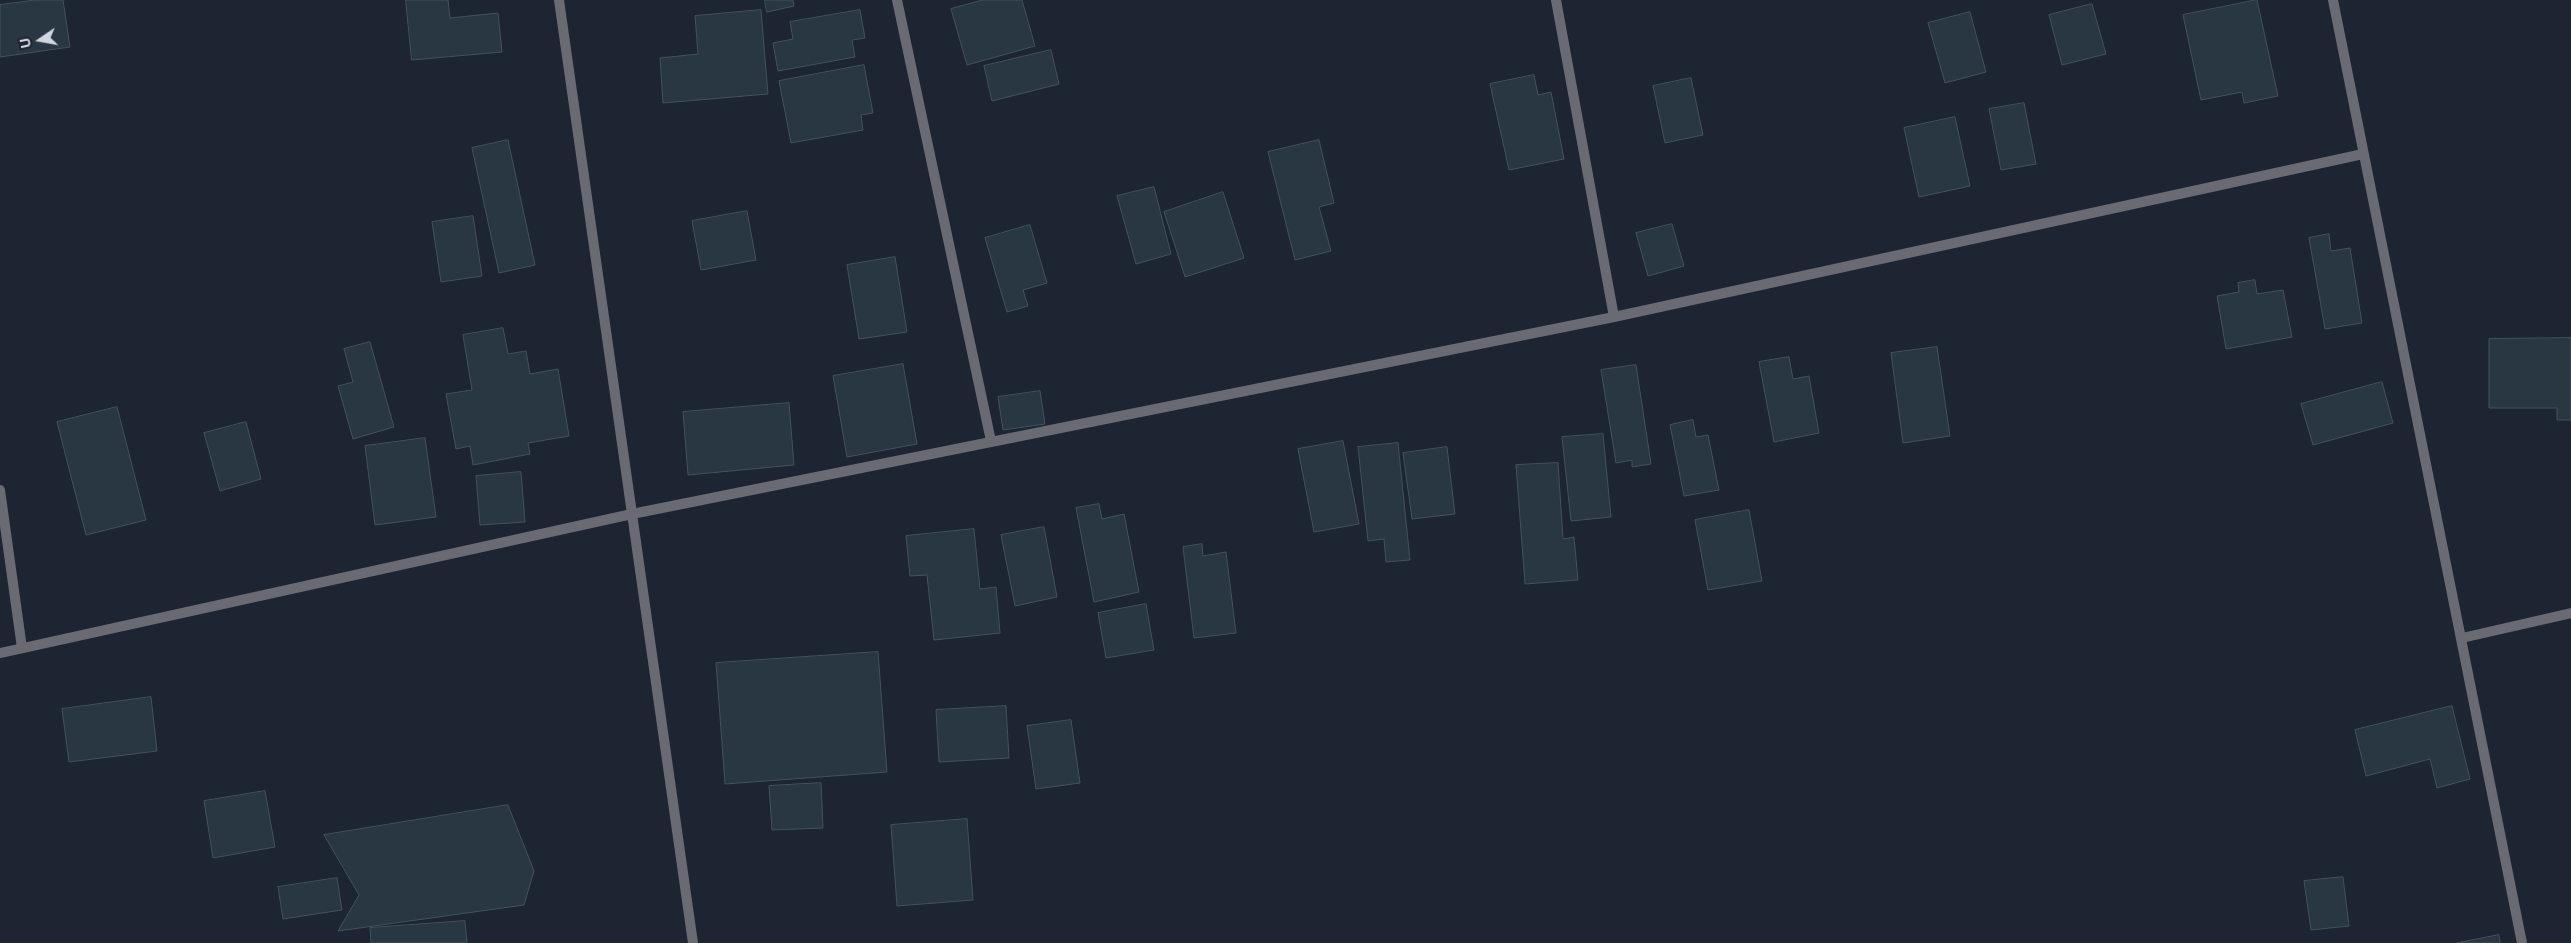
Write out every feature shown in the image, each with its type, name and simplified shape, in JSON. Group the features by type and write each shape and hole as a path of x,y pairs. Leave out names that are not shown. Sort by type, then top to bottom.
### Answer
{"street":[{"path":"560,0 693,943"},
{"path":"898,0 991,441"},
{"path":"1556,0 1614,317"},
{"path":"2334,0 2362,154 2462,638 2522,943"},
{"path":"0,653 632,514 1614,317 2362,154"},
{"path":"0,490 22,648"},
{"path":"2462,638 2571,613"}],"building":[{"path":"35,0 63,0 70,47 0,57 0,5"},
{"path":"406,0 448,0 450,18 498,13 502,52 412,60"},
{"path":"765,0 793,0 794,6 767,12"},
{"path":"983,0 1022,0 1035,46 967,65 951,9"},
{"path":"2257,0 2278,96 2244,103 2242,92 2201,100 2183,15"},
{"path":"2092,4 2106,54 2062,65 2049,15"},
{"path":"761,10 768,94 663,103 660,58 698,54 695,16"},
{"path":"860,10 865,38 852,40 855,57 778,71 773,43 793,39 790,22"},
{"path":"1970,12 1986,72 1945,83 1928,23"},
{"path":"1051,50 1059,84 992,101 984,66"},
{"path":"864,65 873,113 861,115 863,130 791,143 779,81"},
{"path":"1534,75 1538,95 1551,92 1564,159 1509,170 1490,84"},
{"path":"1691,78 1703,135 1665,143 1653,86"},
{"path":"2024,103 2036,164 2001,170 1989,109"},
{"path":"1955,117 1970,186 1919,197 1904,128"},
{"path":"508,140 535,265 499,273 472,148"},
{"path":"1319,140 1334,203 1319,207 1331,251 1295,260 1268,152"},
{"path":"1154,187 1171,254 1136,264 1117,196"},
{"path":"1223,192 1244,258 1185,277 1164,212"},
{"path":"747,211 756,260 701,270 692,221"},
{"path":"473,216 482,276 441,282 432,222"},
{"path":"1672,224 1684,266 1648,276 1636,233"},
{"path":"1030,225 1047,283 1023,290 1028,306 1007,312 985,238"},
{"path":"2329,234 2331,251 2350,248 2362,323 2325,329 2309,238"},
{"path":"895,257 907,332 859,339 847,265"},
{"path":"2255,280 2257,294 2283,290 2292,337 2226,349 2217,296 2239,292 2238,283"},
{"path":"503,328 508,354 526,351 530,374 558,369 569,436 528,443 530,454 473,465 470,446 456,449 446,394 472,390 463,335"},
{"path":"2571,338 2571,420 2557,420 2557,408 2489,408 2489,339"},
{"path":"370,342 394,427 353,439 338,386 353,382 344,349"},
{"path":"1937,347 1950,436 1903,443 1891,353"},
{"path":"1789,357 1793,379 1809,376 1819,433 1774,442 1759,362"},
{"path":"903,364 917,444 847,457 833,376"},
{"path":"1636,365 1651,464 1632,467 1632,460 1616,463 1601,370"},
{"path":"2382,382 2393,423 2313,445 2301,404"},
{"path":"1040,391 1045,424 1003,430 998,397"},
{"path":"789,403 794,465 688,475 683,412"},
{"path":"117,407 146,520 86,535 57,422"},
{"path":"1693,420 1696,437 1708,435 1719,490 1684,496 1670,425"},
{"path":"246,422 261,479 220,491 204,433"},
{"path":"1603,434 1611,517 1571,521 1562,437"},
{"path":"425,438 436,517 375,525 365,446"},
{"path":"1343,441 1359,524 1314,532 1298,449"},
{"path":"1398,443 1410,560 1386,562 1384,539 1368,541 1358,447"},
{"path":"1447,447 1455,514 1412,519 1403,453"},
{"path":"1558,463 1563,539 1574,537 1578,580 1525,584 1516,465"},
{"path":"521,472 525,522 480,525 476,476"},
{"path":"1099,504 1102,519 1124,514 1139,592 1094,602 1076,508"},
{"path":"1749,510 1762,581 1708,590 1695,520"},
{"path":"1044,527 1057,597 1015,606 1001,535"},
{"path":"974,529 980,589 996,587 1000,633 934,640 927,575 910,576 906,536"},
{"path":"1202,544 1203,556 1226,552 1236,633 1194,638 1183,547"},
{"path":"1146,604 1154,650 1106,658 1098,613"},
{"path":"878,652 887,772 725,784 716,663"},
{"path":"151,697 157,751 69,762 62,709"},
{"path":"1006,706 1009,758 939,762 936,710"},
{"path":"2452,706 2470,779 2437,788 2430,759 2366,776 2355,730"},
{"path":"1071,720 1080,783 1036,789 1027,726"},
{"path":"821,783 823,828 772,830 769,786"},
{"path":"265,791 275,847 213,858 204,801"},
{"path":"508,805 534,871 524,905 338,931 359,895 324,835"},
{"path":"967,819 973,900 897,906 891,825"},
{"path":"2343,877 2349,926 2311,930 2304,881"},
{"path":"337,878 342,910 283,919 278,887"},
{"path":"465,921 467,943 371,943 370,928"},
{"path":"2499,935 2500,943 2457,943"}]}
